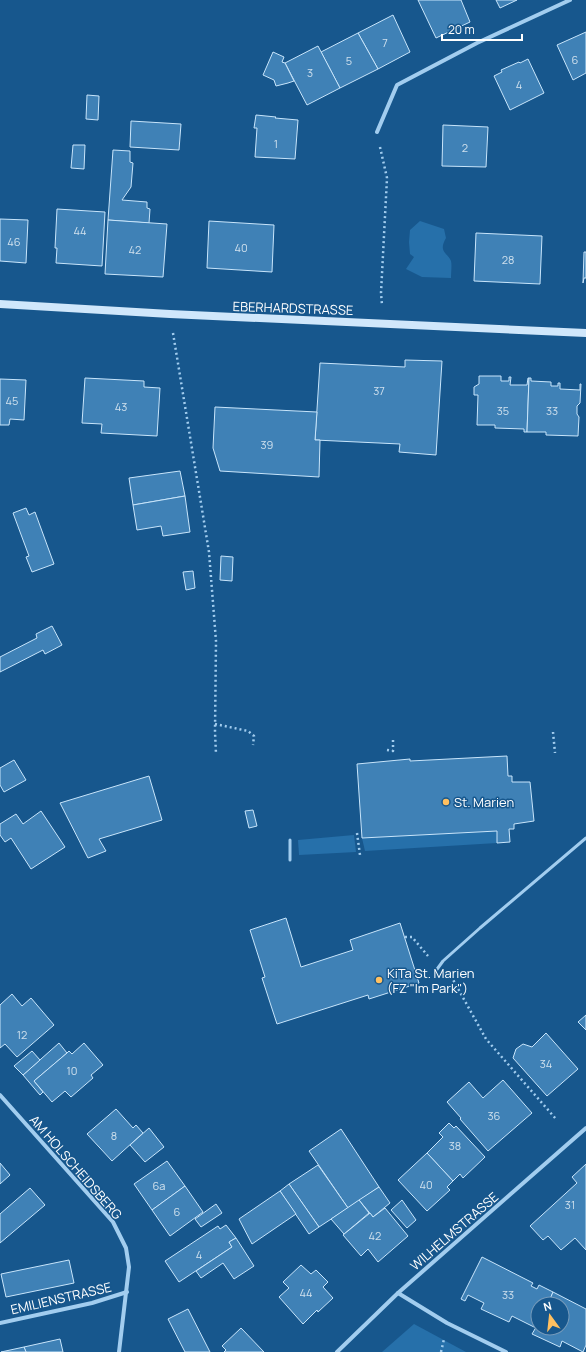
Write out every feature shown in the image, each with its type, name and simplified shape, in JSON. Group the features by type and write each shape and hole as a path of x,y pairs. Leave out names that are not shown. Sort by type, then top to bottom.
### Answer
{"main road":[{"name":"EBERHARDSTRASSE","path":"0,304 170,314 586,333"}],"street":[{"path":"377,132 397,86 477,44 570,0"},
{"name":"AM HOLSCHEIDSBERG","path":"0,1095 113,1222 126,1248 129,1267 119,1352"},
{"name":"WILHELMSTRASSE","path":"337,1352 398,1293 586,1128"},
{"name":"EMILIENSTRASSE","path":"0,1322 92,1302 127,1292"},
{"path":"398,1293 447,1323 506,1352"}],"lane":[{"path":"435,972 443,962 480,928 586,838"},
{"path":"290,840 290,860"}],"path":[{"path":"377,132 387,178 381,293 384,324"},
{"path":"170,314 209,552 216,641 216,754"},
{"path":"216,724 248,731 254,736 253,745"},
{"path":"553,732 555,753"},
{"path":"387,750 393,751 393,740"},
{"path":"357,833 360,855"},
{"path":"405,938 412,937 433,962 443,962 486,1039 556,1120"}],"shaded area":[{"path":"420,221 444,229 446,238 443,249 451,261 451,278 422,277 406,269 414,257 410,254 410,230"},
{"path":"497,831 497,843 365,851 362,838"},
{"path":"354,835 356,852 299,855 298,840"},
{"path":"414,1324 466,1352 382,1352"}],"building":[{"path":"418,0 461,0 470,22 436,38"},
{"path":"496,0 517,0 500,8"},
{"path":"393,15 410,52 378,69 358,33"},
{"path":"586,32 586,73 573,80 557,45"},
{"path":"358,33 378,69 340,88 321,52"},
{"path":"318,46 340,88 307,105 285,63"},
{"path":"273,52 284,57 282,62 285,63 294,81 276,86 274,80 263,75"},
{"path":"528,59 544,93 510,110 494,76 502,72 501,70"},
{"path":"87,95 99,96 98,120 86,119"},
{"path":"256,115 298,120 295,159 255,157 257,128 254,128"},
{"path":"131,121 181,124 179,150 130,147"},
{"path":"443,125 488,127 486,167 442,166"},
{"path":"73,145 85,145 84,169 71,168"},
{"path":"113,150 130,151 130,162 133,163 131,187 122,200 147,202 147,208 150,209 149,223 108,220"},
{"path":"57,209 105,212 102,266 56,263 57,248 55,248"},
{"path":"0,219 28,220 26,263 0,261"},
{"path":"108,220 167,224 163,277 105,274"},
{"path":"209,221 274,225 272,272 207,268"},
{"path":"476,233 542,236 540,284 474,281"},
{"path":"584,252 586,252 586,278 584,278 583,283"},
{"path":"405,360 442,361 436,455 399,452 400,444 315,440 320,363 405,367"},
{"path":"479,376 501,376 501,381 509,381 509,377 511,377 510,385 527,385 529,378 527,432 524,432 524,429 495,428 495,425 477,425 478,395 474,395 474,387 479,384"},
{"path":"85,378 144,381 144,387 160,388 157,436 101,433 102,424 82,423"},
{"path":"529,378 531,378 531,381 551,382 551,386 558,386 558,383 560,383 560,389 580,390 581,384 580,403 577,406 577,414 579,417 578,436 546,435 546,432 527,432"},
{"path":"0,379 26,380 24,420 10,419 9,425 0,425"},
{"path":"215,407 317,412 315,440 320,440 319,477 220,471 213,448"},
{"path":"180,471 185,496 133,505 129,478"},
{"path":"185,496 190,532 163,536 161,526 137,530 133,505"},
{"path":"26,508 29,515 35,512 54,564 32,572 26,557 29,556 13,513"},
{"path":"221,556 233,557 232,581 220,580"},
{"path":"193,571 195,588 186,590 183,572"},
{"path":"52,626 62,645 45,654 43,650 0,672 0,657 37,638 36,634"},
{"name":"St. Marien","path":"507,756 508,776 512,776 512,782 530,782 534,821 514,824 514,829 509,829 510,842 497,843 497,831 362,838 357,764 410,759 410,761"},
{"path":"14,760 26,780 4,792 0,785 0,768"},
{"path":"149,776 162,820 99,839 106,851 88,858 60,803"},
{"path":"253,810 257,826 249,828 245,811"},
{"path":"41,811 65,847 31,869 11,838 5,842 0,835 0,824 16,814 23,824"},
{"path":"286,918 301,967 353,950 350,940 400,923 419,983 369,999 368,995 277,1024 262,978 265,977 250,930"},
{"path":"12,994 22,1006 31,998 54,1025 17,1057 5,1044 0,1048 0,1005"},
{"path":"586,1015 586,1030 578,1022"},
{"path":"546,1033 578,1069 547,1096 513,1058 516,1049 523,1044 532,1047"},
{"path":"59,1043 67,1053 34,1081 43,1092 40,1095 23,1075"},
{"path":"84,1043 103,1065 91,1075 93,1078 71,1097 65,1091 52,1102 34,1081 69,1051 72,1054"},
{"path":"32,1051 40,1060 23,1075 14,1066"},
{"path":"503,1080 532,1113 488,1151 447,1102 469,1082 483,1098"},
{"path":"116,1109 133,1128 136,1125 143,1133 112,1161 87,1134"},
{"path":"449,1123 454,1128 456,1126 485,1157 463,1178 460,1174 453,1181 427,1153 443,1137 439,1133"},
{"path":"149,1128 164,1147 145,1162 130,1145"},
{"path":"341,1129 379,1187 348,1208 309,1151"},
{"path":"427,1153 453,1181 447,1187 450,1190 427,1211 398,1180"},
{"path":"167,1161 185,1186 152,1210 134,1184"},
{"path":"0,1163 10,1175 0,1184"},
{"path":"586,1164 586,1250 575,1238 561,1250 548,1236 543,1240 530,1226 577,1183 572,1177"},
{"path":"318,1165 348,1208 319,1227 289,1184"},
{"path":"289,1184 319,1227 309,1234 280,1191"},
{"path":"185,1186 203,1212 170,1236 152,1210"},
{"path":"379,1187 390,1203 373,1217 359,1200"},
{"path":"30,1188 45,1205 0,1243 0,1214"},
{"path":"280,1191 296,1214 252,1244 239,1219"},
{"path":"359,1200 369,1213 344,1234 331,1219"},
{"path":"402,1200 416,1220 407,1228 391,1210"},
{"path":"216,1204 222,1213 201,1227 195,1219"},
{"path":"385,1208 408,1236 378,1262 368,1249 361,1256 343,1235 370,1213 373,1217"},
{"path":"226,1225 236,1238 229,1242 232,1247 179,1282 165,1261 218,1226 220,1229"},
{"path":"236,1238 254,1266 234,1279 223,1263 201,1278 196,1271 232,1247 229,1242"},
{"path":"482,1257 533,1283 531,1286 537,1289 539,1285 553,1292 551,1296 530,1296 530,1325 512,1316 509,1322 481,1309 484,1303 468,1295 465,1301 461,1299"},
{"path":"69,1260 74,1283 6,1297 1,1274"},
{"path":"301,1265 311,1274 316,1270 328,1282 323,1287 333,1298 318,1312 317,1310 303,1324 279,1297 289,1288 283,1282"},
{"path":"553,1292 561,1296 551,1296"},
{"path":"570,1301 586,1309 586,1345 583,1352 562,1341 560,1347 536,1336 570,1336"},
{"path":"188,1309 210,1352 185,1352 168,1319"},
{"path":"241,1328 264,1352 224,1352 226,1350 222,1346"},
{"path":"60,1339 63,1352 26,1352 24,1347"},
{"path":"24,1347 26,1352 1,1352"}],"place":[{"name":"St. Marien","path":"446,802"},
{"name":"KiTa St. Marien (FZ \"Im Park\")","path":"379,980"}]}
